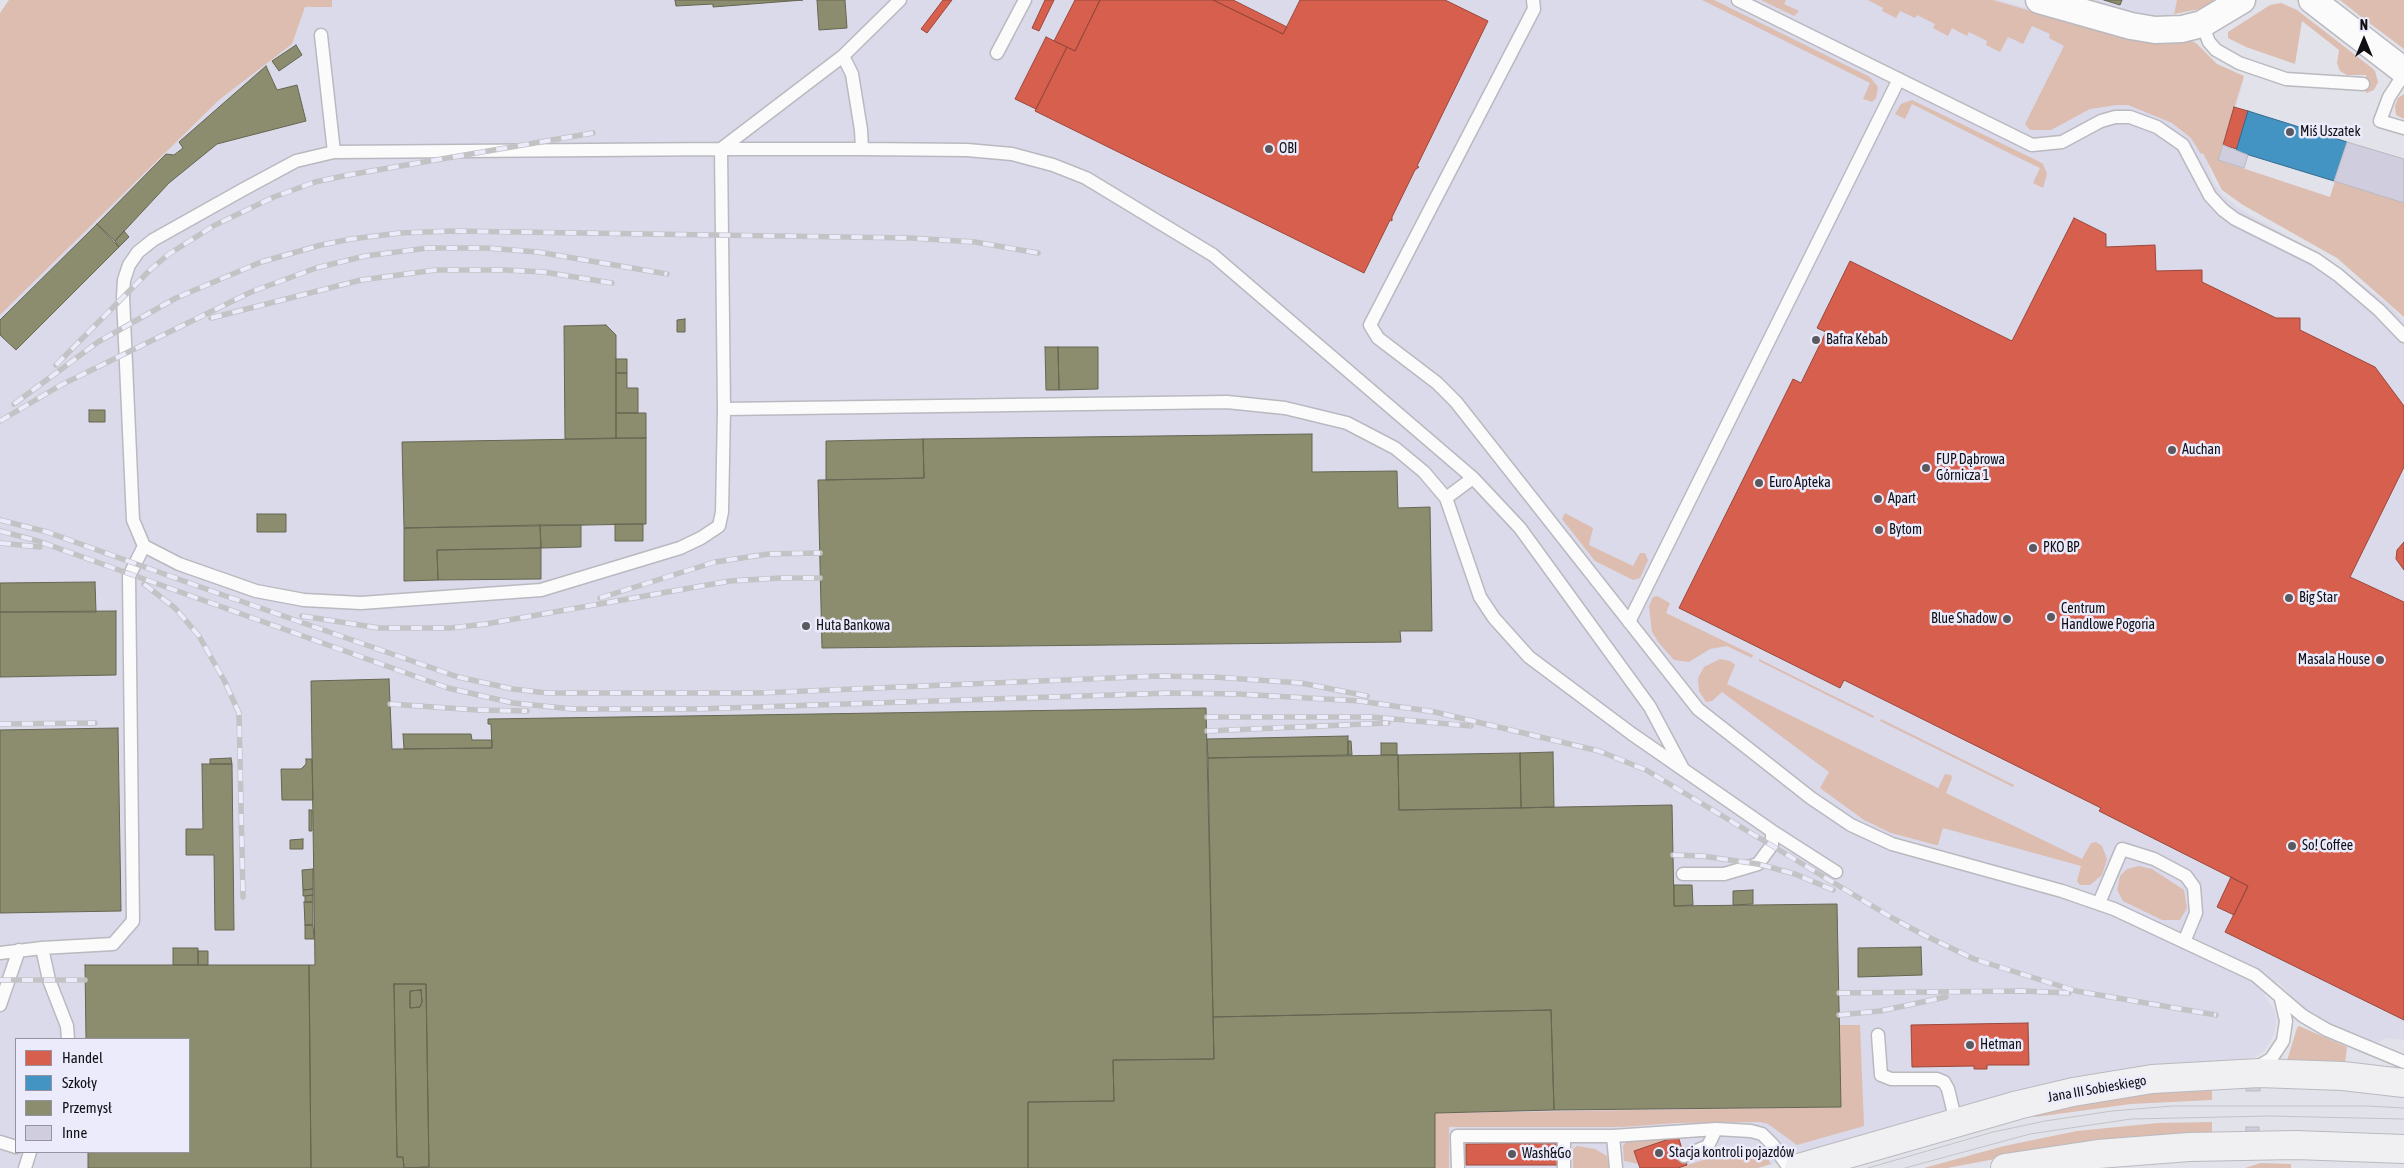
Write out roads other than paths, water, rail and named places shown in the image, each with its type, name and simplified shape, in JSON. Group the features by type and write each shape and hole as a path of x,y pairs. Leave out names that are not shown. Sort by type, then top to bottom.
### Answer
{"main road":[{"name":"Jana III Sobieskiego","path":"1798,1168 2027,1103 2110,1085 2244,1073 2322,1074 2404,1083"},
{"path":"2005,1168 2098,1154 2190,1147 2296,1145 2404,1149"}],"street":[{"path":"2039,0 2146,29 2182,29 2202,24 2242,0"},
{"path":"2312,0 2404,72"}],"lane":[{"path":"721,149 843,56 900,0"},
{"path":"997,53 1025,0"},
{"path":"1533,0 1534,9 1370,325 1378,338 1437,383 1456,402 1691,701 1706,717 1811,798 1851,825 1892,844 2099,903 2255,975 2264,980 2281,999 2303,1016 2327,1030 2404,1062"},
{"path":"1738,0 2032,145 2062,142 2101,121 2116,117 2130,117 2157,127 2183,145 2210,196 2223,210 2235,219 2316,259 2356,289 2404,336"},
{"path":"2202,24 2209,42 2216,50 2239,63 2286,79 2363,84"},
{"path":"321,35 334,152"},
{"path":"843,56 852,74 861,130 862,150"},
{"path":"2404,72 2388,97 2380,121 2404,128"},
{"path":"1629,622 1899,80"},
{"path":"721,149 724,409 722,512 719,526 701,538 680,548 554,587 520,592 388,602 304,600 256,591 179,564 144,546 133,520 122,297 129,265 138,252 153,240 236,193 296,162 334,152 721,149 968,150 1012,154 1054,165 1086,178 1213,255 1473,478 1520,528 1650,708 1682,768"},
{"path":"724,409 1227,402 1285,408 1347,423 1395,448 1424,472 1446,498 1480,597 1512,639 1543,669 1772,831 1836,872"},
{"path":"1446,498 1473,478"},
{"path":"0,953 42,948 113,944 133,921 130,576 144,546"},
{"path":"1683,874 1724,874 1758,864 1772,845 1772,831"},
{"path":"2099,903 2122,849 2154,859 2179,872 2191,882 2195,892 2196,912 2184,942"},
{"path":"42,948 49,980 67,1026 68,1038"},
{"path":"0,1005 19,950"},
{"path":"2244,1073 2271,1059 2283,1040 2286,1021 2281,999"},
{"path":"1878,1035 1881,1075 1891,1079 1937,1079 1944,1082 1948,1089 1956,1122"},
{"path":"1684,1156 1708,1146 1716,1129"},
{"path":"1458,1168 1457,1136 1613,1136 1716,1129 1751,1131 1762,1134 1773,1144 1789,1168"},
{"path":"1564,1136 1564,1168"},
{"path":"1613,1136 1616,1168"},
{"path":"0,1142 15,1147"},
{"path":"25,1168 30,1153"}],"tram line":[{"path":"1868,1168 1993,1132 2045,1121 2112,1111 2173,1106 2368,1106 2404,1108"},
{"path":"1905,1168 2030,1134 2131,1119 2269,1116 2404,1119"}],"railway":[{"path":"56,365 151,269 169,254 215,225 274,197 315,182 348,175 593,133"},
{"path":"14,404 98,342 176,298 261,262 321,245 351,239 400,233 452,231 910,238 975,242 1038,253"},
{"path":"0,421 61,385 251,292 316,268 365,256 428,248 486,248 538,252 667,274"},
{"path":"211,318 361,280 436,270 544,272 612,283"},
{"path":"0,520 47,532 234,599"},
{"path":"0,531 38,541 448,688 513,703 573,709 697,709 1171,693 1238,694 1360,701 1435,712 1599,751 1646,770 1894,919 1974,959 2076,991 2216,1015"},
{"path":"0,543 40,547"},
{"path":"600,598 715,562 768,554 820,553"},
{"path":"302,616 379,628 450,628 486,624 730,581 820,578"},
{"path":"144,584 175,608 199,636 224,680 239,713 243,897"},
{"path":"229,597 458,677 513,689 547,693 759,693 1158,676 1213,677 1301,683 1367,696"},
{"path":"390,704 477,710 527,711"},
{"path":"1207,717 1371,717 1471,726"},
{"path":"0,724 95,723"},
{"path":"1207,731 1388,723"},
{"path":"1673,855 1702,856 1758,864 1795,874 1833,890"},
{"path":"0,980 85,980"},
{"path":"1839,993 2023,991 2069,993"},
{"path":"1839,1015 1880,1011 1946,997"}],"place":[{"name":"Miś Uszatek","path":"2290,132"},
{"name":"OBI","path":"1269,149"},
{"name":"Bafra Kebab","path":"1816,340"},
{"name":"Auchan","path":"2172,450"},
{"name":"FUP Dąbrowa Górnicza 1","path":"1926,468"},
{"name":"Euro Apteka","path":"1759,483"},
{"name":"Apart","path":"1878,499"},
{"name":"Bytom","path":"1879,530"},
{"name":"PKO BP","path":"2033,548"},
{"name":"Big Star","path":"2289,598"},
{"name":"Centrum Handlowe Pogoria","path":"2051,617"},
{"name":"Blue Shadow","path":"2007,619"},
{"name":"Huta Bankowa","path":"806,626"},
{"name":"Masala House","path":"2380,660"},
{"name":"So! Coffee","path":"2292,846"},
{"name":"Hetman","path":"1970,1045"},
{"name":"Stacja kontroli pojazdów","path":"1659,1153"},
{"name":"Wash&Go","path":"1512,1154"}]}
